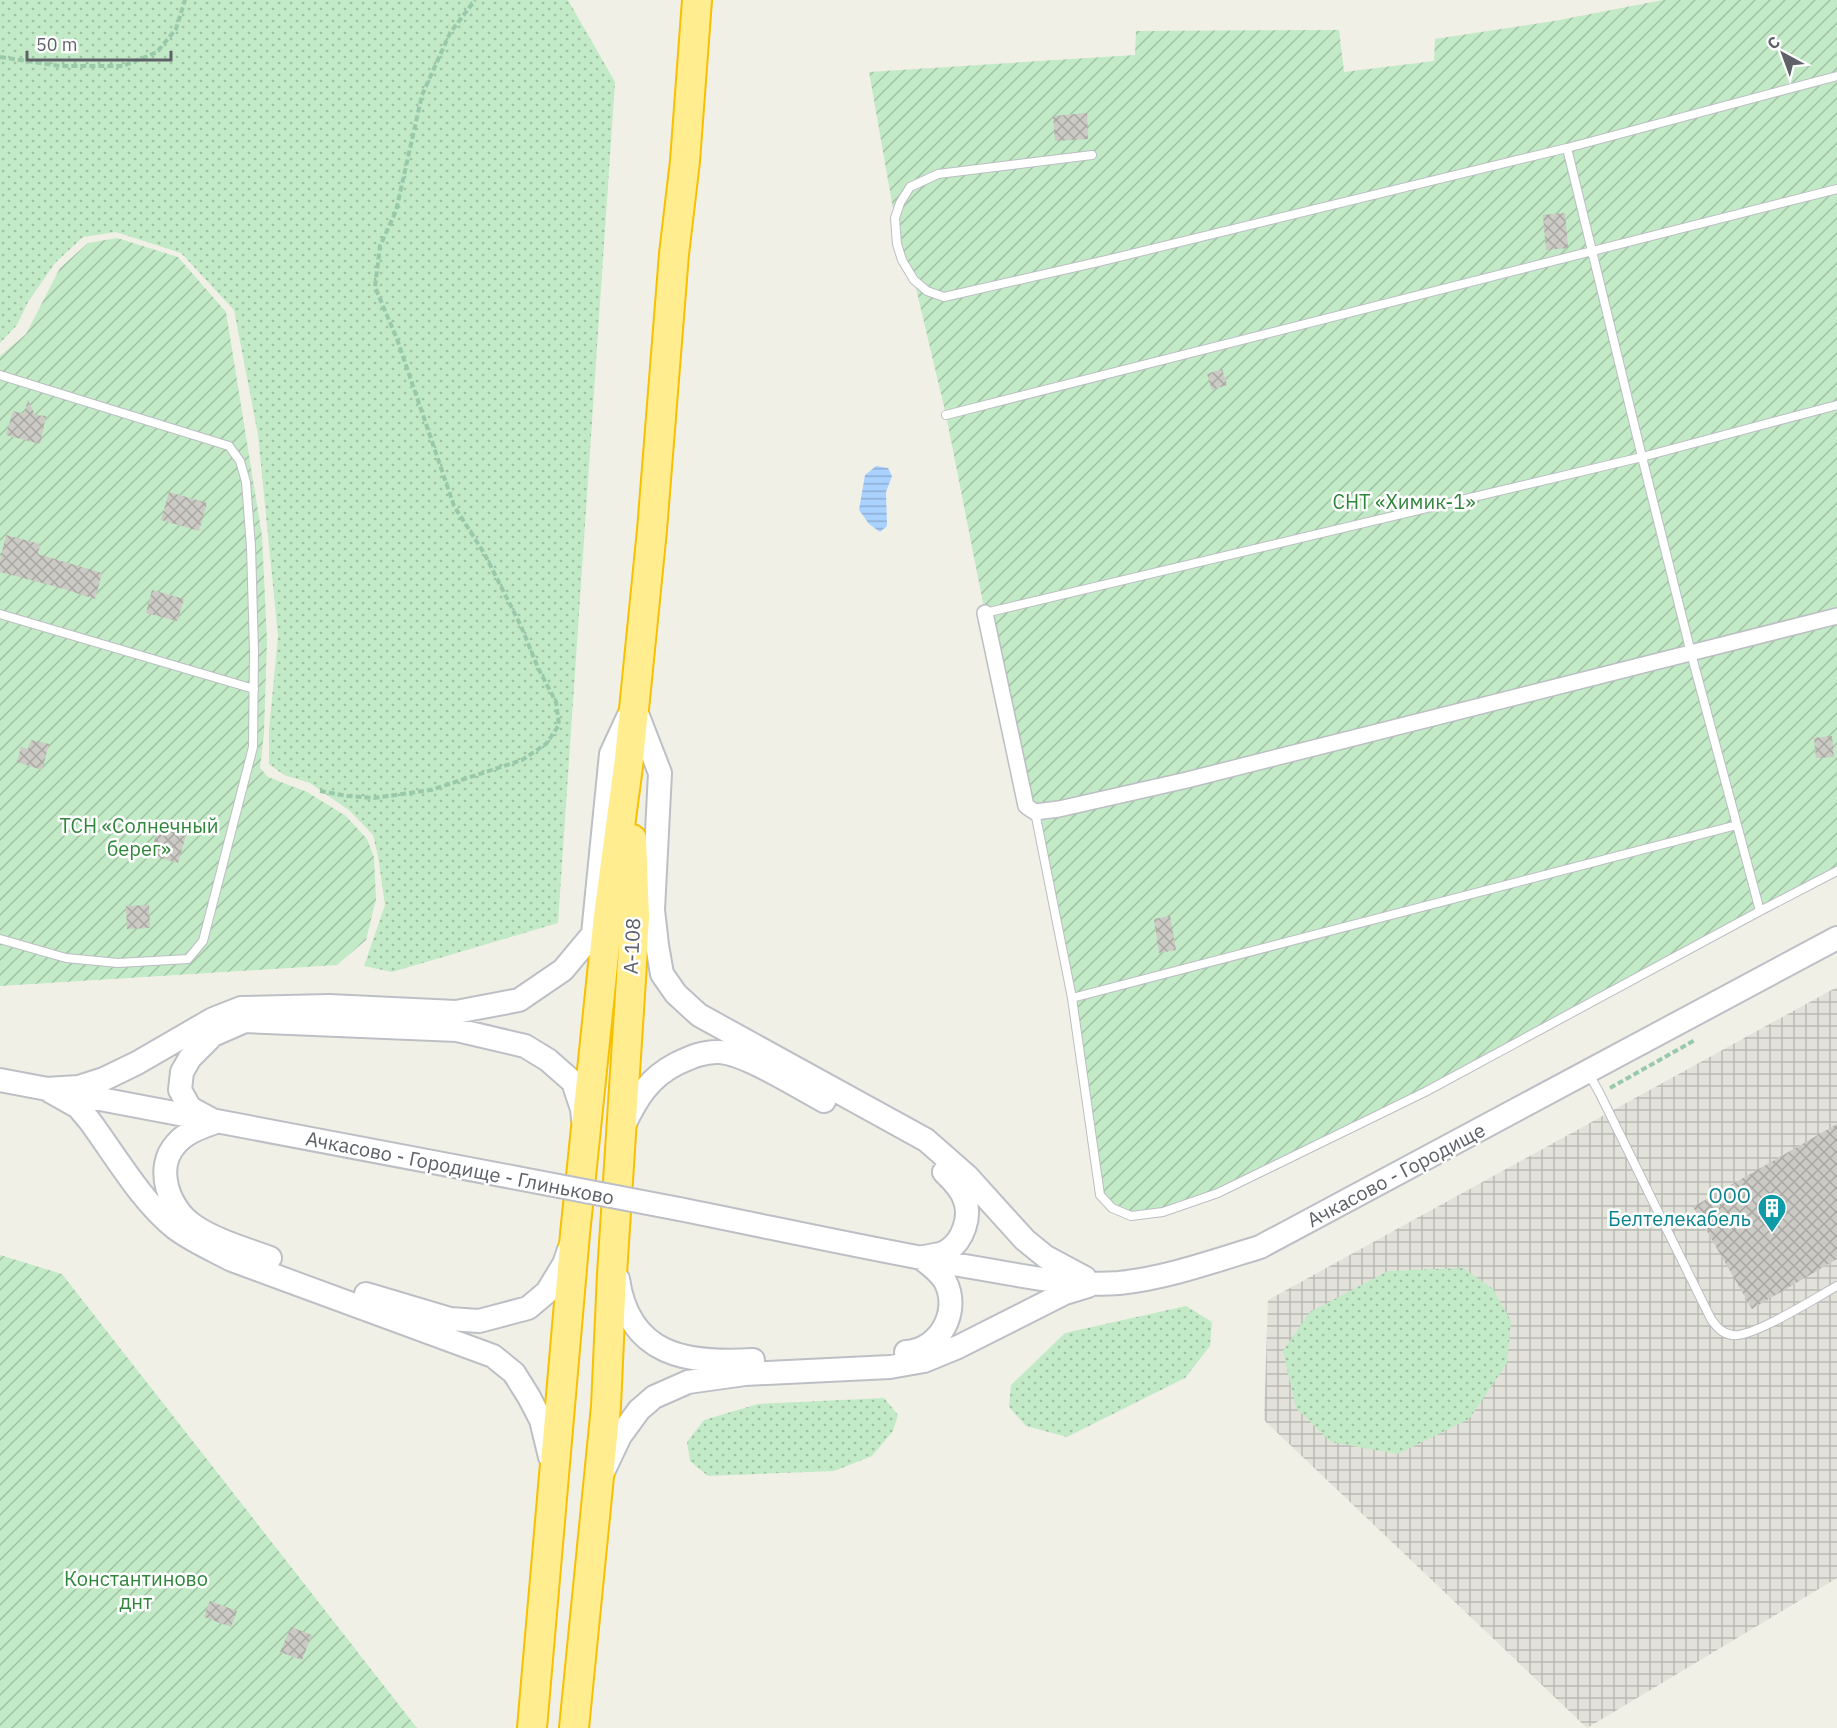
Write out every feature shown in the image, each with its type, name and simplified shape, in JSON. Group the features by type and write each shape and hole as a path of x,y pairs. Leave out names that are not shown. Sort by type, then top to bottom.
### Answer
{"highway":[{"name":"А-108","path":"532,1728 575,1234 608,916 629,759 652,531 674,255 685,161 698,0"},
{"name":"А-108","path":"574,1728 606,1406 635,917 629,759"}],"street":[{"path":"985,614 1026,806 1035,812 1059,809 1187,780 1837,616"},
{"path":"46,1089 80,1088 136,1063 213,1019 241,1008 330,1006 456,1012 519,1000 563,970 593,934 611,754 634,705"},
{"path":"634,705 660,773 653,910 662,974 676,994 699,1015 926,1140 967,1176 1025,1240 1046,1257 1098,1283"},
{"name":"Ачкасово - Городище","path":"920,1258 1042,1279 1098,1283 1141,1280 1260,1247 1837,938"},
{"path":"216,1122 190,1108 180,1090 182,1072 190,1058 213,1035 245,1021 457,1030 525,1046 548,1060 573,1083 582,1109 585,1146"},
{"path":"621,1132 636,1100 653,1080 668,1068 695,1054 721,1052 745,1059 921,1152 959,1188 968,1211 961,1236 945,1253 920,1258"},
{"name":"Ачкасово - Городище - Глиньково","path":"0,1080 679,1209 920,1258"},
{"path":"46,1089 78,1107 154,1209 176,1229 199,1243 232,1260 493,1356 514,1373 541,1420 553,1476"},
{"path":"216,1122 195,1130 176,1144 166,1161 165,1175 169,1195 177,1208 192,1225 215,1236 348,1289 450,1319 479,1321 528,1308 547,1292 564,1264 575,1234"},
{"path":"614,1245 621,1298 632,1324 656,1347 682,1357 729,1361 915,1351 927,1345 940,1334 949,1319 950,1296 939,1272 920,1258"},
{"path":"600,1479 620,1436 639,1410 654,1397 688,1382 745,1374 890,1367 924,1361 958,1347 1065,1293 1098,1283"}],"lane":[{"path":"1092,155 938,174 910,187 894,218 897,244 902,260 914,279 927,291 944,297 1567,148 1837,76"},
{"path":"1567,148 1691,653 1760,911"},
{"path":"946,415 1837,189"},
{"path":"0,375 229,446 240,461 246,482 251,548 254,689 253,747 203,941 188,959 118,963 66,958 0,939"},
{"path":"985,614 1642,457 1837,405"},
{"path":"0,614 254,689"},
{"path":"1035,812 1072,998 1100,1195 1112,1208 1131,1216 1163,1212 1218,1193 1425,1092 1837,871"},
{"path":"1072,998 1737,825"},
{"path":"1588,1073 1711,1319 1721,1332 1735,1336 1753,1332 1837,1286"}],"path":[{"path":"0,57 60,66 123,66 157,52 176,29 185,0"},
{"path":"320,790 348,796 374,798 431,790 522,760 546,744 559,725 556,702 538,668 521,626 484,553 454,506 397,339 375,287 380,246 396,211 422,95 450,33 475,0"}],"shaded area":[{"name":"ООО Белтелекабель","path":"1837,987 1837,1578 1587,1728 1264,1420 1268,1300"}],"green space":[{"path":"0,0 568,0 615,82 558,923 392,972 364,966 385,905 373,835 350,811 310,783 284,775 269,764 269,730 278,636 258,435 234,310 181,253 116,232 83,237 55,263 28,302 17,325 0,343"},
{"name":"СНТ «Химик-1»","path":"1663,0 1837,0 1837,871 1425,1092 1218,1193 1163,1212 1131,1216 1112,1208 1100,1195 1072,998 1035,812 985,613 946,415 914,280 902,260 869,72 1135,55 1136,31 1339,30 1344,72 1434,61 1435,39 1554,21"},
{"name":"ТСН «Солнечный берег»","path":"117,238 178,257 226,312 262,536 267,640 264,733 260,768 268,777 307,792 346,816 367,839 374,857 376,899 366,940 337,965 0,986 0,356 26,334 60,268 88,243"},
{"name":"Константиново днт","path":"0,1255 62,1274 417,1728 0,1728"},
{"path":"1463,1268 1493,1289 1511,1321 1507,1363 1469,1419 1398,1454 1331,1442 1296,1408 1283,1351 1310,1312 1388,1271"},
{"path":"1186,1306 1212,1322 1210,1346 1185,1378 1067,1437 1026,1426 1009,1407 1011,1385 1065,1333"},
{"path":"884,1398 898,1415 893,1431 872,1456 834,1471 708,1476 690,1461 687,1442 704,1420 758,1404"}],"water":[{"path":"876,466 888,468 892,476 886,492 887,526 880,532 869,524 859,510 865,475"}],"building":[{"path":"1087,113 1088,139 1055,141 1053,116"},
{"path":"1565,213 1568,248 1546,250 1543,215"},
{"path":"1222,369 1227,385 1212,390 1207,374"},
{"path":"28,400 35,415 46,416 40,444 6,435 13,411 24,414"},
{"path":"169,492 207,503 199,531 161,520"},
{"path":"6,535 40,544 38,554 102,573 95,599 0,572 0,560"},
{"path":"152,590 184,599 177,621 146,613"},
{"path":"1832,736 1834,757 1816,758 1814,738"},
{"path":"31,740 49,744 42,770 17,762 21,747 28,749"},
{"path":"158,828 186,835 178,863 150,855"},
{"path":"149,905 150,928 127,929 126,906"},
{"path":"1170,916 1176,950 1159,953 1154,919"},
{"name":"ООО Белтелекабель","path":"1837,1124 1837,1259 1752,1309 1693,1207"},
{"path":"210,1601 237,1611 231,1627 204,1617"},
{"path":"291,1627 312,1635 302,1660 280,1652"}],"place":[{"name":"ООО Белтелекабель","path":"1772,1234"}]}
